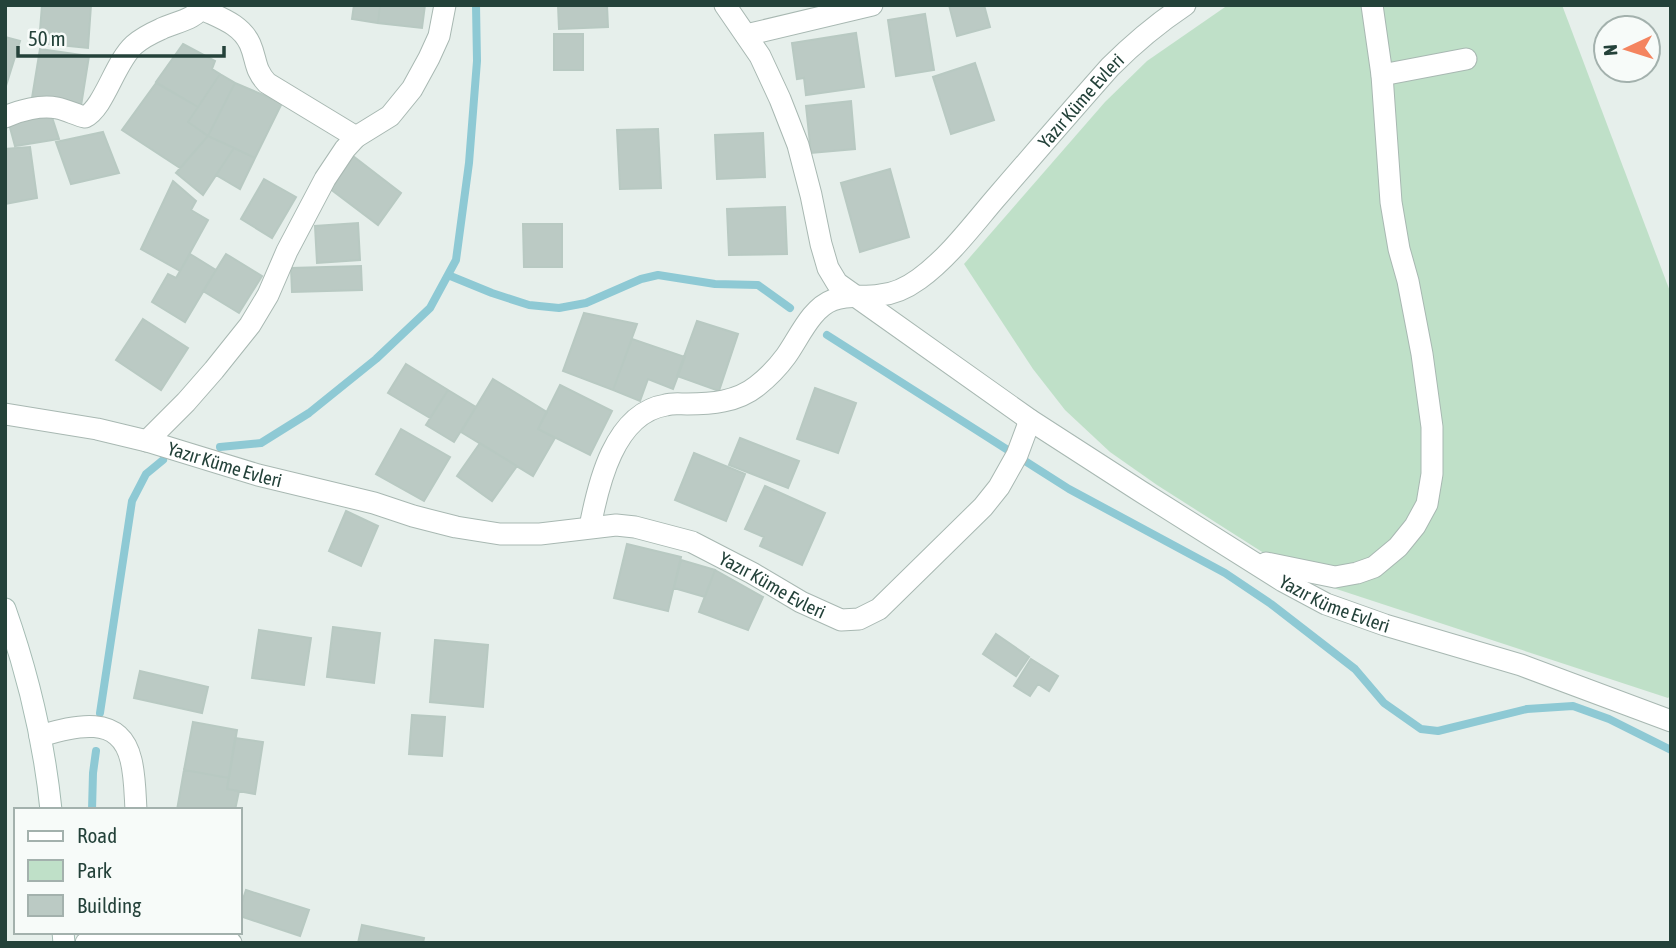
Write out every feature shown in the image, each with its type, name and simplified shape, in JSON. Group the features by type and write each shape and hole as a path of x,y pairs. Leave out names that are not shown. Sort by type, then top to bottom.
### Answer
{"street":[{"name":"Yazır Küme Evleri","path":"147,442 200,386 250,325 268,295 287,251 325,178 356,137 390,116 411,89 439,36 445,5"},
{"name":"Yazır Küme Evleri","path":"725,5 760,56 780,99 798,145 828,268 837,283 1030,420 1200,530 1326,604 1385,625 1521,665 1671,721"},
{"path":"746,36 872,5"},
{"name":"Yazır Küme Evleri","path":"590,527 608,462 620,436 631,424 648,410 666,405 717,403 733,399 755,388 786,356 802,329 831,301 854,295 880,295 902,290 919,279 939,262 1110,67 1156,24 1185,5"},
{"path":"1249,559 1335,577 1357,573 1374,567 1398,547 1415,526 1427,504 1432,474 1432,427 1422,354 1391,202 1382,75 1372,5"},
{"path":"5,117 24,110 46,107 85,117 90,115 119,64 133,46 161,29 187,19 202,7 245,34 251,45 258,74 267,83 356,137"},
{"path":"1382,75 1466,59"},
{"name":"Yazır Küme Evleri","path":"5,414 97,429 456,527 500,534 540,534 590,527 635,527 692,542 841,621 859,619 879,609 983,507 999,487 1017,455 1030,420"},
{"path":"5,610 32,694 51,808"},
{"path":"40,736 87,725 113,732 124,741 131,760 136,808"},
{"path":"86,943 149,939 225,939"}],"green space":[{"path":"1228,5 1562,5 1671,294 1671,695 1668,698 1303,578 1110,452 1065,410 1033,369 964,264 1105,102 1147,61"}],"building":[{"path":"42,5 91,5 88,48 39,43"},
{"path":"354,5 380,5 378,23 352,19"},
{"path":"380,5 425,5 422,28 378,23"},
{"path":"558,5 607,5 608,27 559,29"},
{"path":"949,5 984,5 990,27 957,36"},
{"path":"925,14 934,70 896,76 888,20"},
{"path":"856,33 864,87 806,95 804,78 797,79 792,43"},
{"path":"554,34 583,34 583,70 554,70"},
{"path":"5,37 20,41 5,89"},
{"path":"183,44 215,61 212,69 220,74 198,107 156,82"},
{"path":"40,49 89,56 81,106 32,98"},
{"path":"975,63 994,120 951,134 933,77"},
{"path":"220,74 235,83 208,136 188,122"},
{"path":"156,83 198,107 188,122 208,136 180,168 122,130"},
{"path":"235,83 282,103 255,158 208,136"},
{"path":"851,101 855,149 811,153 806,106"},
{"path":"50,111 59,139 15,146 8,120"},
{"path":"658,129 661,188 620,189 617,130"},
{"path":"103,132 119,173 71,184 56,142"},
{"path":"763,133 765,177 717,179 715,135"},
{"path":"208,136 234,148 203,195 176,173"},
{"path":"30,147 37,198 5,204 5,149"},
{"path":"234,148 255,158 240,189 216,175"},
{"path":"353,156 401,193 378,225 329,188"},
{"path":"890,169 909,237 860,252 841,183"},
{"path":"264,179 296,197 272,238 241,219"},
{"path":"173,181 196,201 191,210 208,220 180,271 141,249"},
{"path":"785,207 787,254 729,255 727,209"},
{"path":"358,223 360,260 317,263 315,226"},
{"path":"523,224 562,224 562,267 524,267"},
{"path":"190,254 216,270 185,322 152,302 168,274 176,278"},
{"path":"226,254 262,276 239,313 203,291"},
{"path":"361,266 362,290 292,292 291,268"},
{"path":"584,313 637,324 613,390 563,371"},
{"path":"143,319 188,348 161,390 116,360"},
{"path":"697,321 738,334 719,391 677,376"},
{"path":"632,339 685,357 673,389 648,379 640,401 613,390"},
{"path":"406,364 448,390 430,418 388,393"},
{"path":"493,379 547,412 538,429 555,438 533,476 461,432"},
{"path":"560,385 612,411 590,455 538,429"},
{"path":"815,388 856,403 838,453 797,439"},
{"path":"448,390 476,407 454,442 426,425"},
{"path":"401,429 450,457 424,501 376,474"},
{"path":"740,438 799,461 788,488 729,465"},
{"path":"480,443 517,466 492,501 457,476"},
{"path":"694,453 745,474 726,521 675,500"},
{"path":"765,486 825,513 802,565 760,546 764,537 745,529"},
{"path":"346,511 378,526 361,566 329,551"},
{"path":"627,544 681,557 668,611 614,598"},
{"path":"681,560 715,570 705,597 674,588"},
{"path":"715,570 763,597 748,630 699,612"},
{"path":"333,627 380,633 374,683 327,677"},
{"path":"259,630 311,638 304,685 252,678"},
{"path":"996,634 1029,657 1016,676 983,654"},
{"path":"435,640 488,645 483,707 430,702"},
{"path":"1031,659 1058,676 1049,691 1038,684 1030,696 1014,686"},
{"path":"140,671 208,687 202,713 134,698"},
{"path":"412,715 445,717 442,756 409,754"},
{"path":"193,722 237,730 229,778 184,770"},
{"path":"235,738 263,742 255,794 227,789"},
{"path":"184,770 229,778 227,789 239,791 235,808 177,808"},
{"path":"246,890 309,910 300,936 242,917 242,902"},
{"path":"362,925 424,938 423,943 358,943"}],"waterway":[{"path":"220,447 261,443 309,413 376,359 430,308 456,260 469,163 477,61 476,5"},
{"path":"448,275 529,305 559,308 586,303 641,279 658,275 715,284 758,285 790,308"},
{"path":"827,335 1069,489 1225,573 1271,604 1355,669 1384,703 1421,729 1438,731 1527,709 1573,706 1609,719 1671,750"},
{"path":"100,713 132,501 146,474 163,460"},
{"path":"92,808 96,751"}]}
